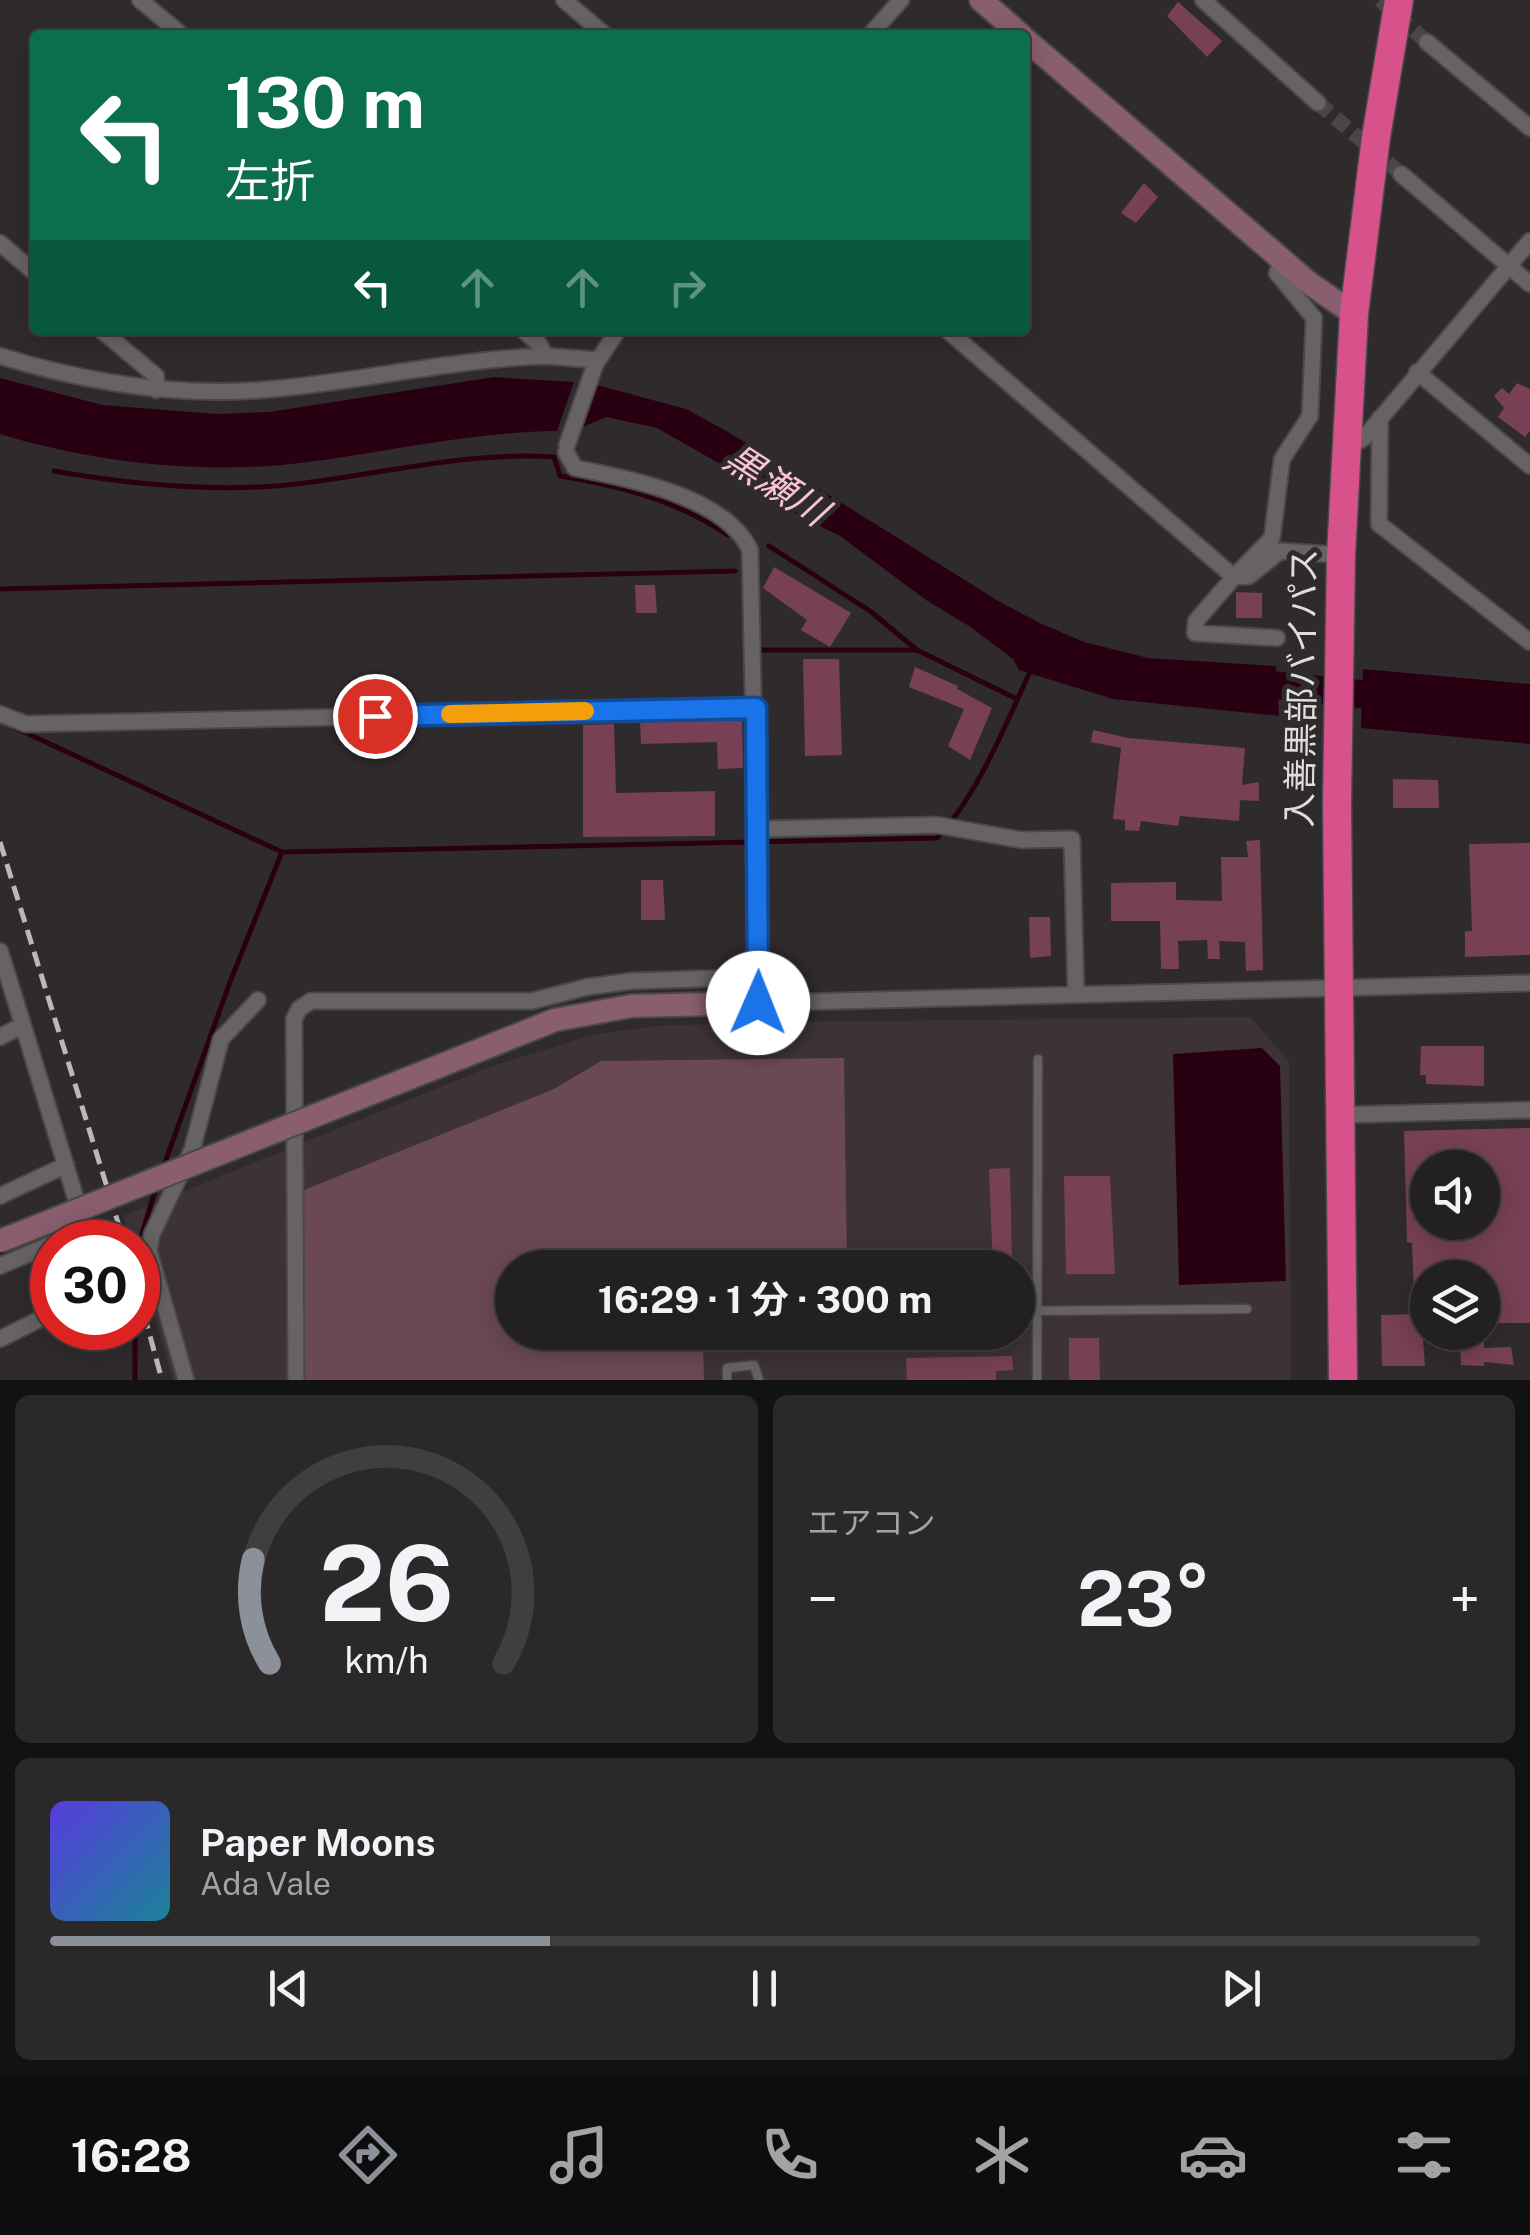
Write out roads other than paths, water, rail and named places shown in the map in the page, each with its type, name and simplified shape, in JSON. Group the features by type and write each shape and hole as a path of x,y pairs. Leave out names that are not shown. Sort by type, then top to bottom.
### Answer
{"highway":[{"name":"入善黒部バイパス","path":"1343,1380 1338,988 1340,555 1354,314 1376,137 1399,0"}],"street":[{"path":"140,0 176,30"},
{"path":"564,0 599,30"},
{"path":"874,30 900,0"},
{"path":"981,0 1015,30"},
{"path":"1203,0 1318,103"},
{"path":"1427,42 1530,128"},
{"path":"1030,43 1282,261 1354,314"},
{"path":"1401,174 1530,284"},
{"path":"1346,448 1364,438 1530,241"},
{"path":"0,243 30,270"},
{"path":"1277,638 1195,633 1196,621 1272,538 1282,459 1310,416 1314,318 1277,273 1282,261"},
{"path":"107,335 156,376 156,390"},
{"path":"529,335 546,356"},
{"path":"615,335 597,362 566,448 575,468 656,488 729,521 743,534 750,550 756,708 758,1003"},
{"path":"953,335 1234,576 1249,576 1280,551 1340,555"},
{"path":"0,356 60,375 156,390 272,390 493,358 546,356 597,362"},
{"path":"1418,372 1524,461 1530,443"},
{"path":"1380,418 1379,524 1530,642"},
{"path":"0,714 26,724 756,708"},
{"path":"758,829 937,824 1022,840 1072,839 1076,994"},
{"path":"0,952 82,1220"},
{"path":"296,1380 294,1019 299,1009 311,1001 532,1001 587,987 632,982 760,978"},
{"path":"0,1241 555,1020 631,1006 1530,983"},
{"path":"186,1380 148,1250 192,1150 222,1039 258,1000"},
{"path":"0,1037 23,1026"},
{"path":"1339,1114 1530,1110"},
{"path":"0,1196 66,1164"},
{"path":"0,1266 30,1253"},
{"path":"0,1340 30,1325"}],"lane":[{"path":"1037,1380 1038,1059"},
{"path":"1037,1310 1247,1309"},
{"path":"727,1380 726,1368 754,1364 759,1380"}],"water":[{"path":"494,377 574,382 557,431 464,438 309,462 231,467 114,459 0,434 0,378 102,405 217,414 269,412"},
{"path":"597,385 686,409 1000,602 1084,642 1148,658 1276,666 1279,716 1113,699 1019,670 1013,659 969,626 926,600 840,536 763,498 729,469 657,428 606,417 581,428"},
{"path":"1363,669 1530,684 1530,744 1361,728"},
{"path":"1262,1048 1280,1066 1286,1281 1179,1285 1173,1054"}],"waterway":[{"path":"54,471 145,484 236,488 297,484 457,460 554,457 560,476 647,496 688,512 728,535"},
{"path":"769,546 870,611 917,650"},
{"path":"0,589 735,571"},
{"path":"762,650 917,650 1017,699"},
{"path":"7,724 282,852 937,838 978,781 1030,672"},
{"name":"黒瀬川","path":"1243,682 1399,698"},
{"path":"163,1168 282,852"},
{"path":"146,1220 156,1188"},
{"path":"135,1350 135,1380"}],"tunnel":[{"path":"1380,0 1427,42"},
{"path":"1318,103 1401,174"}],"railway":[{"path":"0,842 117,1220"},
{"path":"154,1350 162,1380"}]}
